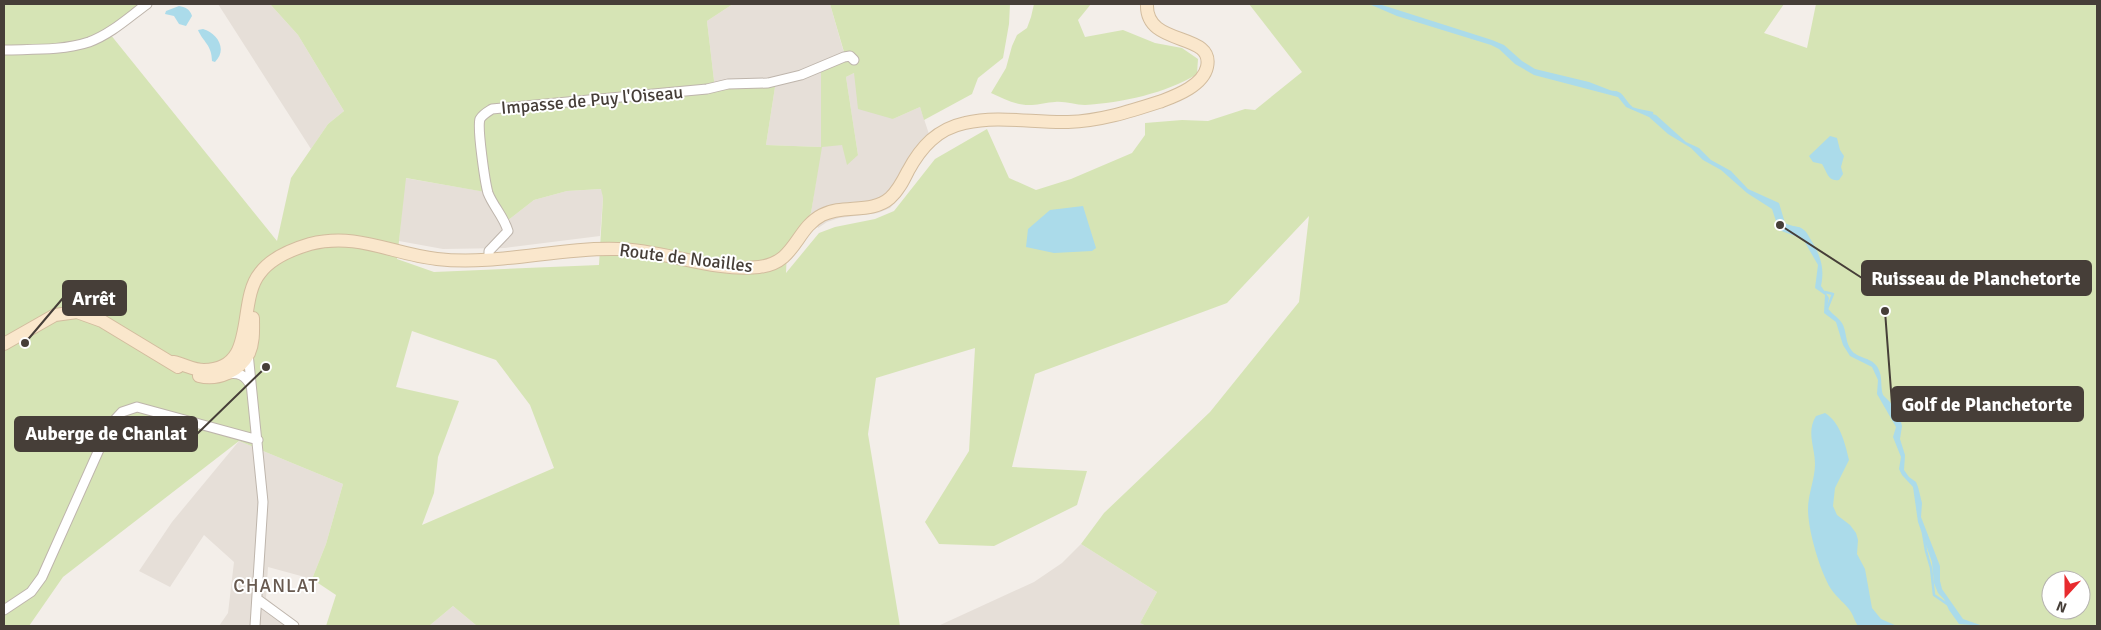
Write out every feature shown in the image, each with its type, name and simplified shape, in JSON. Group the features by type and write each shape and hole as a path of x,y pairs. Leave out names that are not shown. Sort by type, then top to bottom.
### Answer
{"main road":[{"name":"Route de Noailles","path":"242,363 239,352 248,305 255,280 260,272 269,264 302,247 337,240 366,242 434,259 489,259 580,250 618,249 744,268 770,264 780,260 789,253 814,221 823,214 835,210 873,206 887,200 895,192 926,144 941,131 955,125 981,121 1066,122 1098,120 1159,102 1190,88 1205,72 1208,61 1206,54 1195,44 1156,28 1148,18 1146,4"},
{"path":"4,344 55,315 77,312 102,321 173,362 178,367 197,376 216,377 226,374 242,363 252,337 257,289 269,264"},
{"path":"173,362 205,370 242,363"}],"street":[{"path":"4,50 74,46 90,42 109,32 147,4"},
{"name":"Impasse de Puy l'Oiseau","path":"489,259 489,251 508,231 505,220 488,193 478,131 480,120 484,114 492,109 707,89 728,84 768,83 801,75 844,57 850,56 854,60"},
{"path":"242,363 251,386 263,502 255,626"},
{"path":"4,610 31,592 42,577 110,425 122,412 137,407 258,440"},
{"path":"257,599 294,626"}],"shaded area":[{"path":"218,4 270,4 298,35 344,111 328,124 311,149"},
{"path":"733,4 830,4 844,53 842,145 858,155 846,77 854,73 893,119 920,107 933,146 923,157 903,194 890,208 878,213 839,218 827,222 818,228 811,213 821,147 766,145 775,87 715,89 707,21"},
{"path":"405,178 486,192 503,224 534,200 567,191 602,189 600,236 505,248 443,249 399,241"},
{"path":"239,441 343,484 326,544 312,579 268,567 266,598 300,626 219,626 228,613 234,562 204,535 170,587 139,571 172,522"},
{"path":"1081,544 1157,592 1140,623 1146,626 938,626 1034,582 1062,563"},
{"path":"453,606 477,626 429,626"}],"green space":[{"path":"4,4 140,4 106,29 277,241 291,178 328,124 344,111 298,35 270,4 733,4 707,21 715,89 775,87 766,145 821,147 821,62 844,52 830,4 1010,4 1009,24 1003,58 978,78 972,94 924,120 920,107 893,119 858,109 854,73 846,77 858,155 847,165 842,145 822,147 811,213 787,250 786,273 819,233 835,227 875,219 894,211 935,159 987,129 1009,178 1036,190 1071,179 1132,153 1145,135 1145,123 1182,120 1208,121 1245,109 1255,110 1302,72 1249,4 1784,4 1764,33 1807,48 1816,4 2097,4 2097,626 1146,626 1140,623 1157,592 1081,544 1104,513 1210,412 1299,302 1309,216 1227,303 1035,374 1012,467 1087,471 1077,505 994,546 939,544 925,522 969,451 975,348 876,378 868,434 900,626 477,626 453,606 429,626 326,626 336,595 312,579 326,544 343,484 239,441 63,577 29,626 4,626","holes":["406,178 485,192 503,224 534,200 567,191 601,189 603,198 599,265 434,272 397,259","412,331 496,360 530,405 554,468 422,525 434,493 438,457 459,401 396,387"]},
{"path":"1034,4 1091,4 1078,20 1085,37 1123,30 1155,43 1182,48 1198,59 1197,74 1158,92 1113,102 1085,105 1049,102 1026,105 1006,100 991,93 1006,68 1017,35 1027,28"}],"water":[{"path":"1369,4 1379,4 1492,40 1504,45 1522,61 1535,69 1589,82 1620,94 1632,108 1656,115 1686,142 1699,148 1711,160 1731,171 1748,189 1779,203 1785,223 1802,228 1807,233 1819,256 1822,267 1821,286 1829,298 1827,307 1842,323 1852,351 1869,360 1878,368 1883,395 1892,404 1900,418 1902,426 1900,439 1905,455 1904,470 1916,482 1918,487 1922,503 1921,517 1940,566 1942,589 1963,619 1983,626 1959,624 1944,599 1938,593 1934,583 1932,562 1918,522 1913,487 1899,469 1901,457 1893,437 1896,427 1877,394 1878,380 1872,367 1850,356 1843,345 1836,322 1824,313 1825,295 1815,288 1818,265 1803,239 1779,230 1772,209 1747,193 1721,170 1703,160 1691,148 1668,134 1649,117 1626,107 1618,97 1534,75 1515,64 1499,49 1491,45 1397,16"},
{"path":"179,6 187,9 192,16 186,26 179,24 174,16 165,14 166,11"},
{"path":"203,29 213,34 221,47 219,57 215,62 212,61 209,47 198,30"},
{"path":"1830,136 1837,138 1840,150 1844,156 1841,167 1843,174 1839,180 1830,178 1822,164 1813,162 1809,156"},
{"path":"1083,206 1096,248 1092,251 1054,253 1026,247 1028,229 1050,210"},
{"path":"1825,413 1838,427 1844,440 1849,460 1835,488 1833,506 1837,515 1850,525 1856,533 1858,540 1857,554 1865,569 1872,608 1881,619 1897,626 1858,626 1849,609 1831,589 1819,562 1812,539 1808,509 1815,464 1811,434 1816,416"}],"waterway":[{"path":"1611,92 1619,93 1632,108 1652,113"},
{"path":"1825,292 1833,294 1827,309"},
{"path":"1923,533 1931,568 1934,595 1947,604"}],"place":[{"name":"Ruisseau de Planchetorte","path":"1780,225"},
{"name":"Golf de Planchetorte","path":"1885,311"},
{"name":"Arrêt","path":"25,343"},
{"name":"Auberge de Chanlat","path":"266,367"}],"district":[{"name":"CHANLAT","path":"276,585"}]}
